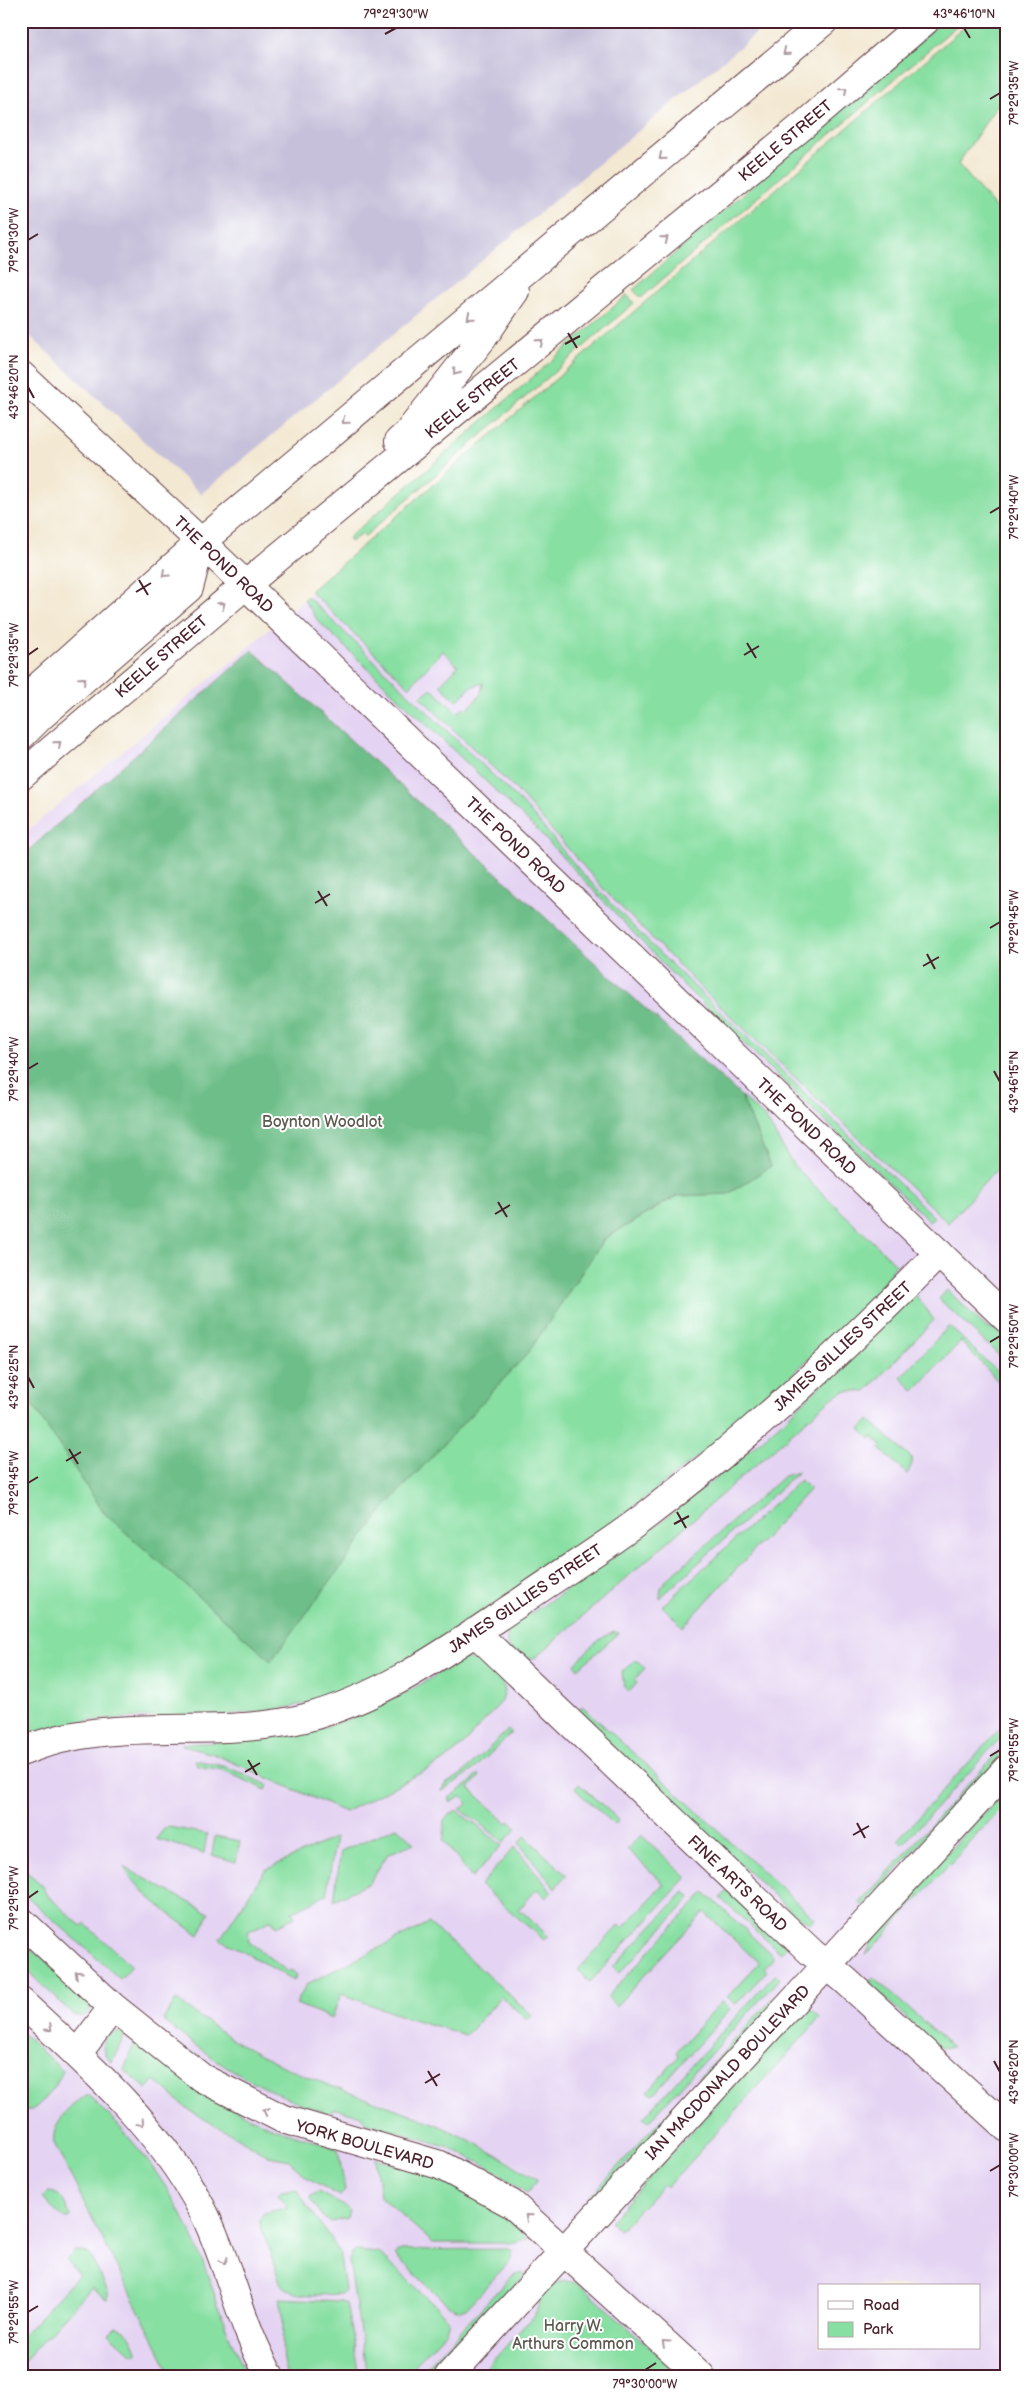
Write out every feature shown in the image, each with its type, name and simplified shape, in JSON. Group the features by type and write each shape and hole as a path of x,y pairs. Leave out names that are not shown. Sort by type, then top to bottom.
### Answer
{"street":[{"path":"21,702 201,542 824,21"},
{"name":"KEELE STREET","path":"21,776 246,585 797,130 925,21"},
{"path":"246,585 267,552 406,434 482,339 536,262"},
{"name":"THE POND ROAD","path":"21,375 246,585 1007,1319"},
{"path":"21,736 40,717 189,588 201,542"},
{"name":"JAMES GILLIES STREET","path":"21,1752 36,1746 92,1734 241,1727 304,1718 360,1699 432,1662 642,1519 702,1472 761,1422 939,1253"},
{"name":"FINE ARTS ROAD","path":"475,1632 826,1965 1007,2128"},
{"name":"IAN MACDONALD BOULEVARD","path":"449,2376 1007,1770"},
{"name":"YORK BOULEVARD","path":"21,1921 113,2007 202,2078 283,2119 440,2166 512,2204 701,2376"},
{"path":"21,2002 110,2086 178,2168 201,2207 220,2250 259,2358 270,2376"},
{"path":"77,2054 113,2007"}],"shaded area":[{"path":"21,21 771,21 201,494 21,328"},
{"path":"755,212 1007,480 1007,2376 21,2376 21,836 244,651"}],"green space":[{"path":"942,21 962,21 641,298 633,290"},
{"path":"971,21 1007,21 1007,90 958,164 1007,221 1007,1158 948,1223 702,989 607,893 518,792 420,697 429,690 433,690 458,713 463,707 467,710 481,694 483,683 471,687 457,701 440,685 458,666 443,651 409,687 310,591"},
{"path":"627,295 634,303 364,537 362,534 350,542 348,538"},
{"path":"307,596 526,807 582,873 654,948 934,1217 929,1221 675,977 538,831 318,621 304,600"},
{"name":"Boynton Woodlot","path":"252,650 741,1096 771,1166 728,1194 676,1196 604,1239 528,1353 386,1506 271,1661 105,1514 21,1388 21,857"},
{"path":"741,1096 766,1119 793,1165 896,1264 880,1288 860,1311 776,1389 694,1460 608,1526 473,1618 370,1680 326,1698 260,1712 87,1721 47,1728 21,1737 21,1388 105,1514 271,1661 386,1506 528,1353 604,1239 677,1196 728,1194 771,1166"},
{"path":"947,1290 987,1328 1007,1334 1007,1363 939,1299"},
{"path":"915,1294 934,1320 866,1391 845,1391 832,1398 535,1658 523,1659 517,1657 509,1649 507,1637 514,1625 598,1568 661,1522 722,1473 782,1422"},
{"path":"949,1326 1007,1381 1007,1391 961,1341 914,1391 901,1377"},
{"path":"869,1420 912,1459 912,1464 907,1474 879,1448 882,1445 872,1436 870,1439 860,1429"},
{"path":"798,1472 660,1598 661,1588 665,1581 784,1476"},
{"path":"800,1480 810,1489 683,1627 662,1606"},
{"path":"614,1632 619,1633 578,1669 575,1665 587,1651 597,1641"},
{"path":"462,1659 483,1664 498,1677 505,1690 502,1701 460,1748 444,1761 345,1812 214,1754 182,1746 182,1744 278,1737 315,1730 359,1715 402,1695"},
{"path":"634,1661 638,1661 645,1668 634,1680 637,1683 629,1692 624,1687 622,1672"},
{"path":"582,1706 815,1919 811,1923 801,1919 789,1909 580,1717 577,1711"},
{"path":"1007,1721 1007,1731 903,1844 898,1839"},
{"path":"508,1730 511,1733 477,1767 441,1792 447,1783 462,1774"},
{"path":"1007,1742 1007,1749 863,1906 860,1903"},
{"path":"195,1760 227,1767 268,1785 266,1790 223,1770 198,1766"},
{"path":"478,1774 480,1776 469,1788 507,1823 509,1821 517,1828 504,1842 460,1809 468,1804 462,1796 451,1802 449,1798 468,1785"},
{"path":"579,1784 619,1820 615,1825 575,1789"},
{"path":"1007,1788 1007,1802 866,1955 876,1931"},
{"path":"456,1810 502,1845 472,1878 443,1840 444,1820"},
{"path":"169,1827 207,1834 204,1853 156,1839 164,1829"},
{"path":"397,1827 414,1843 388,1854 369,1883 334,1900 341,1851"},
{"path":"641,1835 687,1877 590,1982 578,1970 619,1925 623,1928 664,1884 627,1849"},
{"path":"215,1836 240,1841 236,1862 212,1855"},
{"path":"525,1836 566,1875 555,1888 519,1843"},
{"path":"336,1837 326,1895 292,1912 295,1917 276,1926 272,1920 247,1932 250,1938 248,1941 288,1972 291,1970 297,1975 294,1980 220,1939 265,1870"},
{"path":"515,1847 552,1892 546,1898 537,1889 519,1909 548,1936 544,1940 480,1885"},
{"path":"21,1867 41,1884 46,1894 82,1927 85,1924 132,1966 120,1979 21,1891"},
{"path":"124,1867 209,1913 199,1935 168,1913 148,1895"},
{"path":"727,1890 782,1942 786,1948 781,1953 720,1898"},
{"path":"684,1892 691,1898 620,1973 613,1967"},
{"path":"705,1892 773,1956 772,1960 764,1968 767,1971 736,2004 727,1997 759,1963 704,1912 616,2006 607,1997"},
{"path":"429,1923 532,2015 527,2019 501,1997 466,2035 405,2017 341,1994 332,2018 296,2004 307,1984"},
{"path":"21,1938 91,2003 90,2010 86,2015 74,2015 21,1965"},
{"path":"775,1974 780,1978 648,2122 643,2118"},
{"path":"873,1977 952,2047 939,2048 873,1987 870,1981"},
{"path":"788,1982 780,1997 591,2203 587,2200"},
{"path":"176,2000 222,2033 259,2055 290,2070 436,2124 481,2146 538,2180 527,2193 489,2167 446,2146 365,2122 361,2115 336,2109 328,2113 261,2086 221,2063 163,2020"},
{"path":"722,2001 730,2009 653,2095 648,2091 679,2056 676,2052"},
{"path":"807,2005 820,2018 667,2187 664,2184 620,2230 610,2221"},
{"path":"118,2031 125,2034 112,2062 105,2054 103,2047 107,2036"},
{"path":"21,2032 63,2071 46,2097 30,2110 21,2109"},
{"path":"135,2042 219,2102 268,2126 338,2149 345,2191 340,2196 306,2177 289,2160 269,2156 187,2109 155,2080 147,2089 124,2070"},
{"path":"88,2095 120,2127 148,2161 173,2198 193,2238 232,2343 248,2376 172,2376 54,2143 54,2136 59,2121 75,2103"},
{"path":"375,2158 437,2179 478,2198 497,2210 528,2239 516,2243 433,2243 380,2196"},
{"path":"296,2189 339,2251 345,2290 341,2294 299,2294 284,2288 280,2282 259,2220 264,2213 289,2207 278,2195 279,2193"},
{"path":"48,2192 60,2196 70,2215 69,2219 65,2219 42,2198"},
{"path":"318,2192 346,2207 349,2210 347,2218 332,2222 325,2219 310,2199 311,2196"},
{"path":"509,2249 513,2251 511,2260 466,2308 460,2310 449,2306 396,2256 396,2253 401,2250"},
{"path":"75,2251 84,2251 89,2254 108,2291 108,2299 92,2287 21,2364 21,2337 79,2275 66,2260"},
{"path":"356,2251 379,2253 449,2319 446,2331 405,2376 367,2376 349,2261 352,2253"},
{"path":"522,2272 525,2275 432,2376 419,2376 511,2276"},
{"name":"Harry W. Arthurs Common","path":"566,2281 576,2283 586,2289 681,2376 479,2376 536,2313 543,2290 550,2285"},
{"path":"279,2298 341,2301 346,2303 359,2376 287,2376 283,2355 283,2315"},
{"path":"116,2327 121,2328 130,2335 137,2351 136,2354 132,2354 109,2333"}]}
